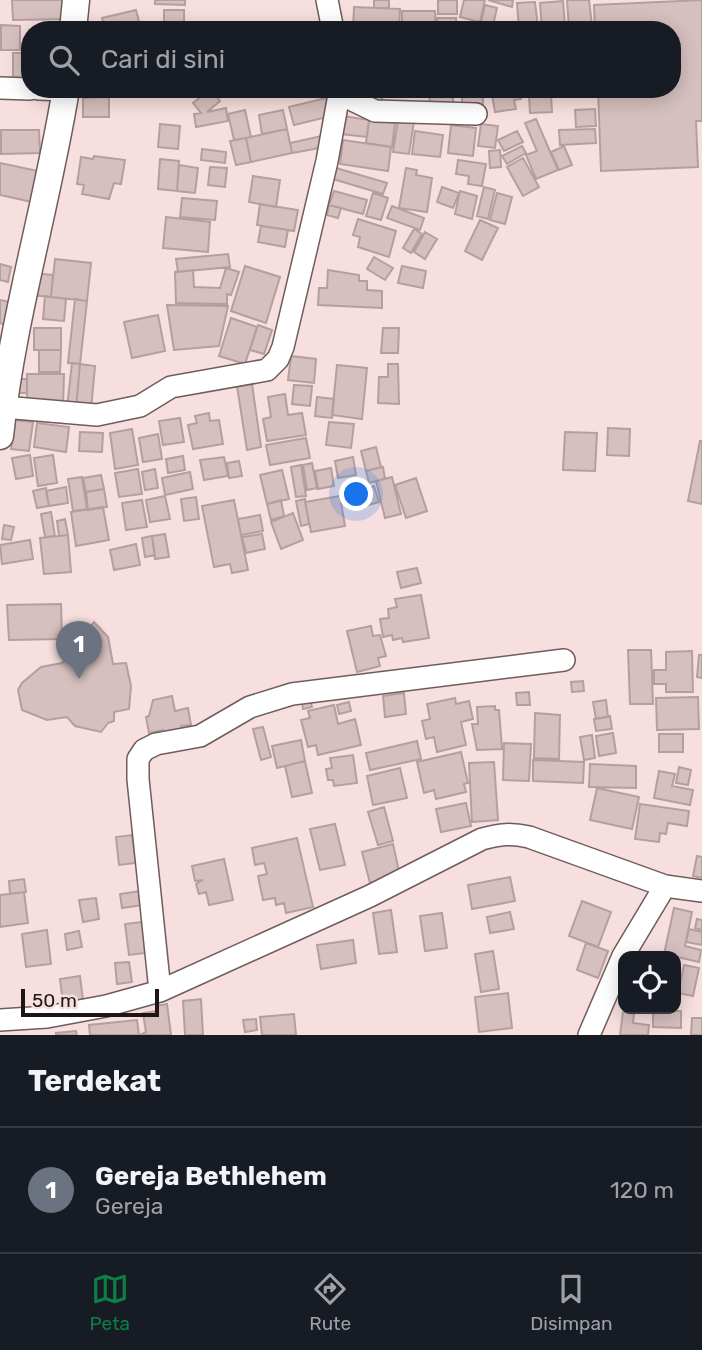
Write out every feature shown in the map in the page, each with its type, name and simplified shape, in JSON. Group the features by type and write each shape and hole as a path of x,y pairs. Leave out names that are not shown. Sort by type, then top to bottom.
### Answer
{"street":[{"path":"75,21 76,0"},
{"path":"327,0 331,21"},
{"path":"0,88 21,89"},
{"path":"0,436 13,336 52,167 65,98"},
{"path":"3,407 97,415 140,406 171,387 267,370 278,359 283,347 339,98"},
{"path":"351,98 376,111 476,114"},
{"path":"160,991 138,779 138,759 144,750 156,744 200,736 250,707 292,694 564,660"},
{"path":"0,1020 47,1017 94,1009 160,991 370,896 482,839 498,835 511,833 529,837 665,886 702,891"},
{"path":"626,951 665,886"},
{"path":"589,1035 618,968"}],"building":[{"path":"12,0 69,0 70,19 13,20"},
{"path":"155,0 185,0 185,5 155,4"},
{"path":"374,0 389,0 389,8 374,8"},
{"path":"438,0 457,0 457,14 438,14"},
{"path":"464,0 485,0 480,21 460,17"},
{"path":"488,0 513,0 512,7"},
{"path":"567,0 589,0 591,21 568,21"},
{"path":"702,0 702,121 696,121 698,167 601,171 598,98 681,98 681,21 595,21 594,5"},
{"path":"563,1 565,21 541,21 540,3"},
{"path":"535,2 537,21 518,21 517,3"},
{"path":"485,5 497,8 494,21 481,21"},
{"path":"354,7 400,9 399,21 353,21"},
{"path":"136,10 139,21 103,21 102,18"},
{"path":"164,10 184,10 184,21 164,21"},
{"path":"402,11 435,11 436,21 402,21"},
{"path":"437,18 456,18 456,21 437,21"},
{"path":"1,25 20,26 20,50 1,50"},
{"path":"13,53 21,53 21,79 13,79"},
{"path":"83,98 109,98 109,117 83,117"},
{"path":"199,98 218,98 220,101 207,112 226,108 228,121 196,127 194,114 201,113 193,103"},
{"path":"326,98 331,116 294,125 289,107"},
{"path":"367,98 382,98 381,108"},
{"path":"430,98 453,98 453,109 429,108"},
{"path":"462,98 483,98 483,108 462,108"},
{"path":"493,98 521,98 514,100 516,109 495,112"},
{"path":"529,98 551,98 552,112 530,113"},
{"path":"595,109 596,126 576,127 575,110"},
{"path":"245,110 251,137 234,140 228,114"},
{"path":"283,110 287,129 262,134 259,115"},
{"path":"343,116 369,120 367,137 341,134"},
{"path":"398,119 414,121 409,154 393,152"},
{"path":"536,119 558,170 536,179 526,155 537,151 525,123"},
{"path":"369,120 395,123 392,147 366,143"},
{"path":"160,124 180,126 178,149 158,147"},
{"path":"481,124 498,126 495,148 478,146"},
{"path":"451,125 476,128 473,156 448,153"},
{"path":"287,129 292,153 251,162 246,138"},
{"path":"595,129 596,143 560,145 559,130"},
{"path":"1,130 39,130 40,153 1,154"},
{"path":"415,131 443,135 440,157 412,154"},
{"path":"517,131 523,142 504,151 498,140"},
{"path":"322,136 325,147 292,153 290,143"},
{"path":"246,138 251,162 236,165 230,141"},
{"path":"343,140 391,147 388,171 340,164"},
{"path":"522,146 526,153 507,164 502,156"},
{"path":"564,146 572,165 559,170 551,152"},
{"path":"202,149 226,152 225,163 201,160"},
{"path":"500,150 501,167 490,168 489,151"},
{"path":"94,156 125,160 121,184 114,183 109,199 82,194 84,185 77,184 81,157 93,159"},
{"path":"523,158 539,187 523,196 507,167"},
{"path":"160,159 179,161 177,191 158,189"},
{"path":"458,160 486,164 482,186 468,184 469,176 456,174"},
{"path":"0,163 38,171 32,202 0,195"},
{"path":"179,165 198,168 195,193 177,191"},
{"path":"210,167 227,168 225,187 208,185"},
{"path":"336,168 387,183 383,194 333,179"},
{"path":"406,168 417,170 416,175 432,178 427,212 399,208"},
{"path":"253,176 280,180 276,207 249,202"},
{"path":"442,187 459,193 453,208 437,202"},
{"path":"484,187 495,190 488,219 477,216"},
{"path":"334,191 367,200 363,214 329,205"},
{"path":"460,191 477,196 472,219 455,214"},
{"path":"373,193 388,198 381,220 366,216"},
{"path":"497,193 512,197 505,224 490,220"},
{"path":"182,198 217,201 215,220 180,217"},
{"path":"260,204 298,210 294,231 257,225"},
{"path":"329,205 341,208 338,218 327,215"},
{"path":"392,206 424,218 420,230 387,218"},
{"path":"166,217 210,222 208,252 163,248"},
{"path":"358,219 396,231 389,257 358,247 360,237 353,235"},
{"path":"480,220 498,228 482,260 465,251"},
{"path":"261,226 288,230 285,247 258,242"},
{"path":"414,229 422,234 411,253 403,248"},
{"path":"425,232 437,239 425,259 414,252"},
{"path":"228,254 230,267 178,272 176,259"},
{"path":"374,257 393,268 385,280 367,269"},
{"path":"55,259 91,263 87,301 51,297"},
{"path":"0,264 11,267 8,282 0,280"},
{"path":"245,266 280,277 266,323 231,311"},
{"path":"402,266 426,271 423,288 398,283"},
{"path":"226,268 239,272 231,295 227,294 227,304 176,303 175,272 193,270 194,287 220,288"},
{"path":"328,270 359,275 359,281 367,281 367,290 382,291 382,308 318,305 319,288 327,288"},
{"path":"32,273 53,275 51,297 30,295"},
{"path":"45,296 66,299 64,321 43,319"},
{"path":"75,299 87,301 80,364 68,363"},
{"path":"0,300 10,302 5,325 0,323"},
{"path":"167,305 228,306 219,346 174,350"},
{"path":"158,315 165,351 132,358 124,322"},
{"path":"231,318 257,327 245,364 219,356"},
{"path":"258,325 272,330 264,354 250,350"},
{"path":"34,328 61,328 61,350 34,350"},
{"path":"383,328 399,328 398,353 381,353"},
{"path":"39,350 61,350 60,372 39,372"},
{"path":"291,356 316,359 314,383 288,380"},
{"path":"72,363 80,364 76,408 67,407"},
{"path":"80,364 95,366 91,410 76,408"},
{"path":"388,364 398,364 399,404 378,403 379,377 388,377"},
{"path":"337,365 367,368 362,419 332,415"},
{"path":"27,374 64,374 63,408 27,407"},
{"path":"17,379 27,379 27,393 17,393"},
{"path":"252,384 261,447 247,450 237,386"},
{"path":"294,385 312,386 310,406 292,404"},
{"path":"285,394 288,415 302,413 306,435 267,441 263,419 271,417 268,397"},
{"path":"317,397 334,399 332,418 315,416"},
{"path":"209,413 210,421 219,420 223,444 193,449 188,425 197,423 195,416"},
{"path":"180,418 184,442 163,445 159,421"},
{"path":"15,420 33,422 29,451 11,449"},
{"path":"329,422 354,424 351,448 326,445"},
{"path":"37,423 69,427 66,452 34,447"},
{"path":"608,428 630,429 629,456 607,455"},
{"path":"132,429 138,465 115,469 110,433"},
{"path":"80,432 103,433 102,452 79,451"},
{"path":"565,432 597,433 595,471 563,470"},
{"path":"158,434 162,459 143,462 139,438"},
{"path":"306,438 310,458 270,465 266,445"},
{"path":"702,441 702,504 688,501"},
{"path":"376,447 381,467 366,471 361,451"},
{"path":"30,455 33,476 16,479 12,458"},
{"path":"53,455 57,483 38,486 34,458"},
{"path":"183,456 185,470 168,473 166,459"},
{"path":"224,457 228,476 204,480 200,460"},
{"path":"353,457 356,475 338,478 335,461"},
{"path":"239,461 242,476 229,478 227,463"},
{"path":"312,463 317,488 307,490 303,465"},
{"path":"301,465 306,496 296,497 291,467"},
{"path":"383,467 385,479 369,483 366,471"},
{"path":"331,468 334,486 318,489 315,471"},
{"path":"138,469 142,494 119,497 115,473"},
{"path":"155,469 158,488 145,490 142,472"},
{"path":"282,470 289,499 267,504 260,475"},
{"path":"190,472 193,489 165,495 162,478"},
{"path":"101,475 104,489 86,492 83,478"},
{"path":"82,477 87,509 73,511 68,479"},
{"path":"392,477 401,514 385,518 376,481"},
{"path":"416,478 427,511 406,518 395,485"},
{"path":"374,486 379,502 361,507 356,492"},
{"path":"66,487 68,503 49,506 46,491"},
{"path":"46,488 49,506 37,508 33,491"},
{"path":"104,489 107,507 88,510 86,492"},
{"path":"165,496 170,519 150,522 146,500"},
{"path":"340,496 345,526 311,532 305,502"},
{"path":"196,497 199,519 184,521 181,499"},
{"path":"305,499 309,524 301,526 296,501"},
{"path":"142,500 147,527 126,530 122,503"},
{"path":"234,500 248,570 232,573 230,564 214,567 202,506"},
{"path":"281,500 284,516 271,520 267,504"},
{"path":"103,507 109,540 76,546 71,512"},
{"path":"51,512 55,536 45,537 41,514"},
{"path":"293,513 303,540 281,549 271,522"},
{"path":"260,515 263,531 241,535 238,519"},
{"path":"65,519 68,535 59,536 57,521"},
{"path":"4,525 14,527 11,540 2,539"},
{"path":"165,534 169,557 155,559 152,536"},
{"path":"262,534 265,549 246,553 242,537"},
{"path":"68,535 71,572 44,574 40,538"},
{"path":"152,536 155,555 145,557 142,538"},
{"path":"30,540 33,559 2,564 0,545"},
{"path":"136,544 140,565 114,570 110,550"},
{"path":"417,568 421,583 401,588 397,572"},
{"path":"421,595 429,638 403,642 402,638 393,640 392,635 383,637 380,619 389,618 388,609 397,607 395,599"},
{"path":"61,604 62,639 9,640 7,605"},
{"path":"94,622 108,637 113,664 126,663 131,686 129,709 114,712 114,721 108,723 101,732 75,726 67,717 47,720 22,710 18,690 22,683 41,667 62,663"},
{"path":"371,626 373,636 380,635 386,656 378,658 380,666 357,672 347,631"},
{"path":"628,650 651,650 653,704 630,704"},
{"path":"692,651 693,692 666,692 666,684 654,684 654,670 666,670 666,652"},
{"path":"699,655 702,655 702,678 697,677"},
{"path":"583,681 584,691 572,692 571,682"},
{"path":"529,692 530,705 517,705 516,693"},
{"path":"404,693 406,714 385,717 383,696"},
{"path":"172,696 175,711 188,708 191,725 181,726 183,735 164,739 163,730 149,733 146,717 149,716 153,700"},
{"path":"698,697 699,729 657,730 656,698"},
{"path":"455,698 456,704 469,701 473,719 461,722 466,745 437,752 434,737 426,739 422,721 430,719 427,704"},
{"path":"310,699 312,707 303,709 302,701"},
{"path":"606,700 608,717 596,719 593,702"},
{"path":"349,702 351,711 339,714 337,705"},
{"path":"334,705 338,724 355,719 361,745 318,755 316,745 308,747 301,720 310,718 308,711"},
{"path":"495,706 495,710 499,710 502,749 477,750 472,724 478,724 477,707"},
{"path":"535,713 560,715 559,759 534,758"},
{"path":"610,716 612,729 596,731 594,719"},
{"path":"263,727 271,757 261,760 253,729"},
{"path":"613,733 616,753 599,756 596,736"},
{"path":"659,734 683,734 683,752 659,752"},
{"path":"592,735 595,758 584,760 580,737"},
{"path":"301,740 305,761 277,768 272,746"},
{"path":"417,741 421,759 370,770 366,753"},
{"path":"504,743 531,744 529,781 503,780"},
{"path":"461,752 468,783 464,784 466,792 436,799 434,790 424,793 417,762"},
{"path":"353,755 357,783 334,786 333,780 328,780 326,769 332,768 330,758"},
{"path":"533,760 584,762 583,783 533,781"},
{"path":"305,761 312,793 292,797 285,766"},
{"path":"494,762 498,820 472,822 469,763"},
{"path":"590,764 636,766 636,788 589,787"},
{"path":"679,767 691,770 688,785 676,783"},
{"path":"400,768 407,798 373,805 367,776"},
{"path":"659,771 675,774 672,786 693,790 690,805 654,798"},
{"path":"597,788 639,797 632,829 590,820"},
{"path":"466,803 471,826 441,832 436,809"},
{"path":"640,804 689,811 687,826 668,823 666,834 660,833 659,842 635,839"},
{"path":"384,807 393,841 378,845 368,812"},
{"path":"335,824 345,865 320,870 310,829"},
{"path":"132,835 136,863 119,865 116,837"},
{"path":"297,838 313,907 286,913 284,903 276,905 275,898 263,900 258,876 267,874 264,863 255,865 252,848"},
{"path":"393,844 400,876 370,883 362,852"},
{"path":"697,856 702,857 702,878 693,876"},
{"path":"224,859 233,900 209,905 206,892 199,894 196,884 203,880 195,881 192,866"},
{"path":"510,877 515,901 472,909 468,885"},
{"path":"24,879 26,892 10,894 9,881"},
{"path":"141,891 143,905 122,908 120,894"},
{"path":"24,892 28,923 0,927 0,895"},
{"path":"96,898 99,919 83,922 79,900"},
{"path":"582,901 611,912 598,947 569,936"},
{"path":"674,908 692,912 685,946 701,950 699,962 681,958 681,951 665,951"},
{"path":"391,910 397,952 379,954 373,913"},
{"path":"510,912 514,929 490,933 487,917"},
{"path":"442,913 447,948 425,951 420,916"},
{"path":"697,919 702,920 702,930 695,928"},
{"path":"149,921 153,952 129,955 125,924"},
{"path":"689,929 702,932 702,945 686,942"},
{"path":"47,930 51,964 26,967 22,934"},
{"path":"79,931 82,947 67,950 65,934"},
{"path":"353,940 356,963 321,969 317,945"},
{"path":"586,943 608,951 598,978 577,970"},
{"path":"493,951 499,989 481,992 475,954"},
{"path":"129,962 132,982 117,984 115,963"},
{"path":"684,965 699,968 693,996 681,994"},
{"path":"80,976 83,1000 63,1003 60,979"},
{"path":"508,993 512,1028 479,1032 475,997"},
{"path":"201,999 203,1035 185,1035 183,1001"},
{"path":"167,1004 171,1035 140,1035 146,1032 143,1013 157,1011 156,1006"},
{"path":"294,1014 296,1035 262,1035 260,1017"},
{"path":"623,1014 634,1014 633,1023 649,1025 648,1035 620,1035"},
{"path":"653,1014 681,1014 681,1028 653,1027"},
{"path":"692,1018 702,1018 702,1035 691,1035"},
{"path":"256,1019 257,1030 245,1032 243,1020"},
{"path":"137,1020 139,1035 90,1035 89,1025"},
{"path":"76,1031 77,1035 56,1035 56,1033"}],"place":[{"name":"Gereja Bethlehem","path":"79,679"}]}
